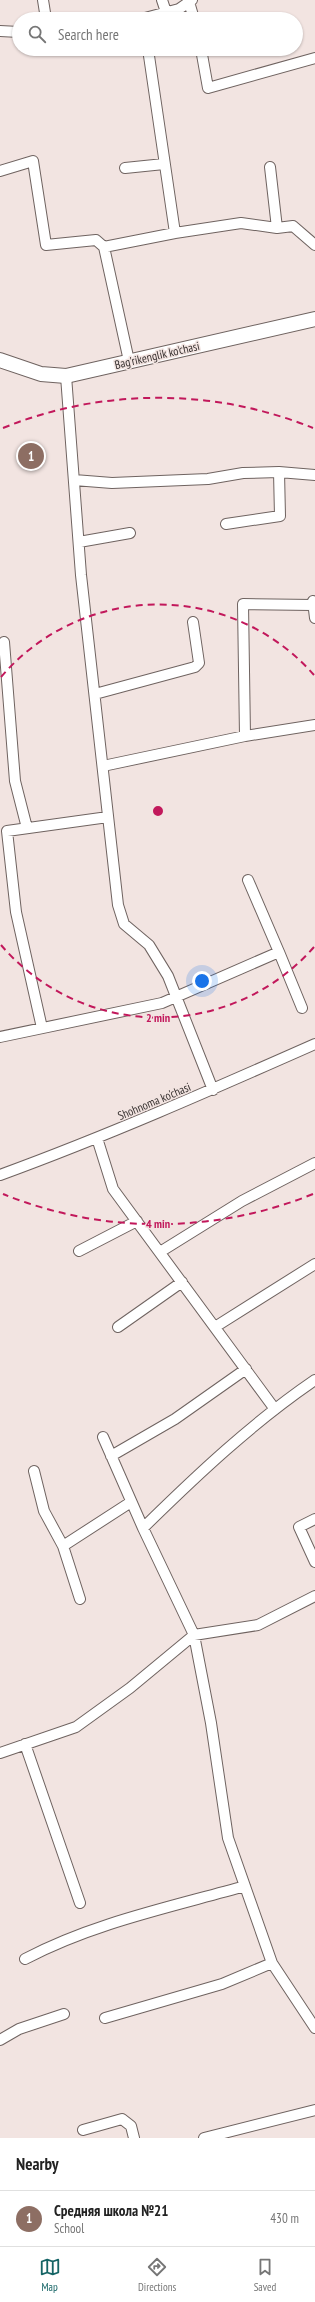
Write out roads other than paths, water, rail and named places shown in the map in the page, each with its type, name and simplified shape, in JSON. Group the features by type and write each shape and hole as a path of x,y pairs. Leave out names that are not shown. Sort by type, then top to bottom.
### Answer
{"main road":[{"name":"Bag'rikenglik ko'chasi","path":"0,360 41,374 66,376 315,319"}],"street":[{"path":"43,0 45,12"},
{"path":"162,0 166,12 179,9 190,1 192,12"},
{"path":"0,31 12,32"},
{"path":"149,56 164,164 176,233"},
{"path":"202,56 208,88 315,58"},
{"path":"0,171 33,161 46,245 96,240 104,247 129,361"},
{"path":"125,168 164,164"},
{"path":"270,167 277,228"},
{"path":"104,247 176,233 241,223 277,228 293,226 315,245"},
{"path":"66,376 79,542 118,905 124,924 149,945 168,976 213,1090"},
{"path":"74,480 112,483 208,479 243,473 279,472 315,475"},
{"path":"226,524 280,516 279,472"},
{"path":"79,542 130,533"},
{"path":"245,736 243,604 314,603 315,618"},
{"path":"95,694 195,667 199,663 193,622"},
{"path":"4,642 15,781 27,828"},
{"path":"103,766 245,736 315,725"},
{"path":"42,1028 18,918 6,835 7,831 108,817"},
{"path":"248,880 280,952 302,1008"},
{"path":"0,1037 136,1010 177,997 180,994 280,952"},
{"name":"Shohnoma ko'chasi","path":"0,1176 213,1090 315,1044"},
{"path":"97,1138 113,1188 274,1408"},
{"path":"160,1252 242,1201 315,1163"},
{"path":"79,1251 137,1221"},
{"path":"215,1327 315,1264"},
{"path":"118,1327 182,1282"},
{"path":"111,1456 175,1419 246,1369"},
{"path":"143,1528 189,1483 274,1408 315,1380"},
{"path":"102,1437 194,1635 211,1723 228,1838 272,1963 315,2028"},
{"path":"34,1471 44,1511 63,1546 80,1599"},
{"path":"63,1546 131,1502"},
{"path":"315,1519 299,1527 315,1562"},
{"path":"0,1753 76,1726 130,1688 194,1635 258,1625 315,1596"},
{"path":"25,1744 80,1903"},
{"path":"25,1959 56,1942 139,1916 245,1886"},
{"path":"105,2018 222,1984 272,1963"},
{"path":"0,2040 19,2029 64,2014"},
{"path":"204,2138 315,2110"},
{"path":"83,2130 122,2119 131,2126 134,2138"}],"place":[{"name":"Средняя школа №21","path":"31,456"}]}
